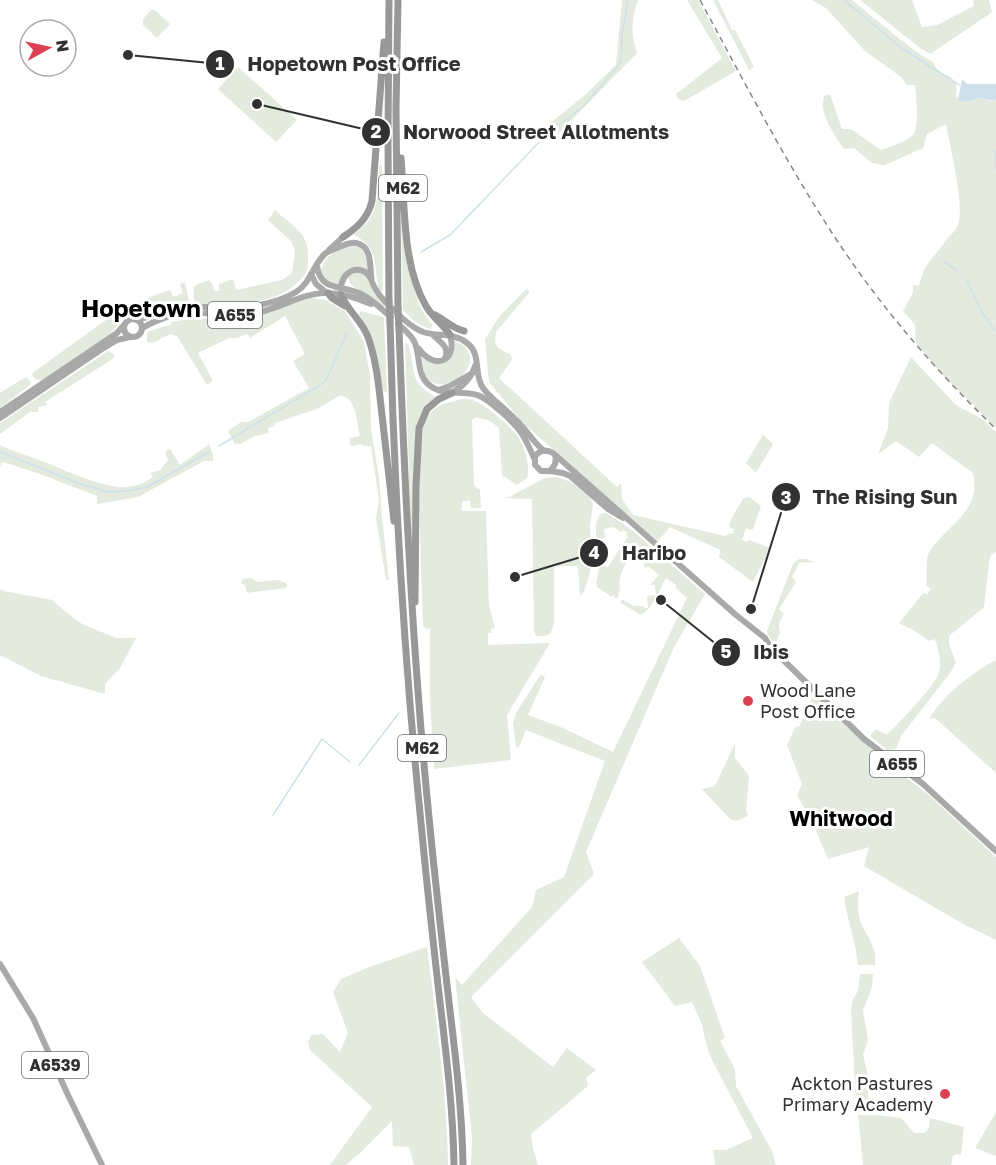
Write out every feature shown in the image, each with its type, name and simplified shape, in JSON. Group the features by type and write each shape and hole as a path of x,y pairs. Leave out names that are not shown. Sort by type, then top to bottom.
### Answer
{"highway":[{"name":"M62","path":"343,237 361,223 372,201 388,0"},
{"name":"M62","path":"388,0 389,301 396,473 420,820 449,1076 454,1165"},
{"name":"M62","path":"398,0 396,108 398,308 404,481 416,669 437,901 457,1063 463,1165"},
{"name":"M62","path":"396,108 409,254 420,294 430,313 450,335"},
{"name":"M62","path":"341,292 347,307"},
{"name":"M62","path":"328,293 347,307 359,320 365,330 376,364 404,613"},
{"path":"430,313 454,328 464,331"},
{"name":"M62","path":"416,669 417,441 419,428 427,409 439,399 452,393"}],"main road":[{"name":"A655","path":"0,412 117,333 131,319 136,320 193,307 236,308 289,296 304,286 320,259 343,237"},
{"path":"329,251 351,243 361,244 370,259 372,280"},
{"name":"A655","path":"317,266 323,282 381,309"},
{"path":"341,292 343,279 350,272 363,271 369,275 380,296 422,332 450,335 451,350 449,356 444,360"},
{"path":"350,272 347,280 354,291"},
{"path":"311,274 316,284 328,293"},
{"name":"A655","path":"0,418 102,349 117,340 137,336 141,333 142,328 160,320 181,314 256,313 274,309 306,296 328,293 354,291 363,294 410,335 423,355 431,361 444,360"},
{"path":"136,320 142,328"},
{"path":"124,325 124,332 130,337"},
{"path":"433,334 445,346 444,360"},
{"name":"A655","path":"450,335 458,337 474,350 483,388 543,450 550,451 607,499 736,615 765,638 771,648 864,738 924,785 996,851"},
{"name":"A655","path":"415,344 421,372 430,386 438,390 484,398 518,428 539,470 570,476 608,509 634,525"},
{"path":"452,393 465,384 472,374 476,360"},
{"path":"438,390 472,374"},
{"path":"534,460 537,453 543,450"},
{"path":"549,471 555,466 555,456"},
{"name":"A6539","path":"1,966 33,1018 102,1165"}],"shaded area":[{"path":"622,0 638,0 633,26 637,53 558,134 543,129 585,95 616,65"},
{"path":"687,0 698,0 736,71 684,101 678,99 676,94 722,58"},
{"path":"713,0 718,0 732,30 735,30 754,67 749,70"},
{"path":"812,0 852,0 901,40 933,62 940,72 952,79 955,82 956,97 959,100 980,98 996,101 996,428 916,344 915,325 903,311 913,293 913,285 919,286 925,268 958,225 960,204 946,124 927,134 923,148 885,165 872,163 854,148 844,149 825,117 824,96 830,94 842,129 851,129 881,150 912,136 916,126 917,112 915,85 907,85 901,77 865,51 826,8"},
{"path":"860,0 912,0 922,27 937,25 974,6 973,0 989,0 992,12 930,54"},
{"path":"151,10 155,10 170,24 157,38 143,25 143,19"},
{"path":"238,67 297,120 276,142 218,89"},
{"path":"382,165 383,291 379,290 372,252 362,240 354,235 367,222 375,208 379,166"},
{"path":"275,210 296,228 305,241 308,264 303,277 278,296 265,300 238,304 198,305 194,297 194,287 209,280 214,291 219,291 219,284 233,279 236,290 282,280 292,273 295,250 291,241 268,220"},
{"path":"402,213 408,267 417,298 432,324 429,329 415,322 403,310"},
{"path":"354,245 364,252 369,271 349,269 338,286 327,282 321,273 324,262 337,251"},
{"path":"354,272 365,273 385,305 384,307 351,284 349,275"},
{"path":"185,282 189,302 184,306 141,316 128,316 110,334 43,380 38,380 32,375 103,322 134,303 170,290 173,297 183,293 180,284"},
{"path":"526,289 529,293 496,332 495,342 498,348 511,355 512,360 499,378 617,487 621,483 622,499 633,515 725,536 729,533 733,534 734,529 730,528 729,524 744,498 749,497 761,506 753,529 746,528 742,540 747,542 749,540 771,548 753,582 719,557 720,550 670,527 658,541 521,421 489,382 485,339 499,317"},
{"path":"310,298 326,300 345,311 364,342 370,376 371,429 379,477 389,580 386,580 376,518 379,500 371,446 362,444 352,446 350,444 350,438 360,436 355,410 349,400 339,396 319,408 275,423 275,426 268,428 269,433 255,436 240,444 235,444 228,431 241,422 248,422 309,388 293,361 305,354 285,316 250,338 247,334 229,338 198,353 212,379 207,385 177,336 170,334 153,343 147,342 147,332 171,325 171,322 190,319 239,319 263,314"},
{"path":"361,311 384,317 387,392 383,391 376,351 359,314"},
{"path":"405,340 411,355 415,377 425,390 436,398 422,413 416,432 411,545"},
{"path":"455,341 466,348 470,357 469,366 455,381 445,384 435,383 426,376 422,358 434,364 445,362 453,355"},
{"path":"108,351 114,354 114,358 45,402 47,405 38,407 38,412 30,412 0,434 0,423"},
{"path":"911,357 955,404 981,418 996,432 996,552 990,556 984,607 949,636 949,644 956,663 901,736 896,749 887,750 870,736 876,729 887,735 931,686 940,668 935,639 929,641 899,623 923,593 928,594 931,588 926,586 929,553 938,540 962,516 973,497 975,486 973,473 932,443 919,457 896,441 878,454 888,428 889,403"},
{"path":"24,378 31,382 30,385 0,408 0,393"},
{"path":"461,399 480,403 508,425 522,443 528,467 527,478 517,485 502,475 499,428 490,421 476,417 472,420 474,485 480,489 481,508 471,508 470,501 462,501 462,511 486,511 489,605 495,628 488,633 488,645 550,643 507,715 511,760 434,769 430,700 430,628 423,626 419,506 421,440 423,426 429,413 440,405"},
{"path":"763,435 773,444 756,473 746,463"},
{"path":"209,444 213,461 204,461 138,497 97,504 97,496 3,462 0,466 0,445 88,480 127,487 145,482 153,476 150,473 160,470 168,460 165,452 170,449 180,465"},
{"path":"556,477 575,485 593,503 590,527 593,562 584,592 580,596 578,566 554,566 552,631 543,636 536,636 534,631 532,499 499,498 509,497 545,478"},
{"path":"602,513 607,513 632,530 705,594 674,647 586,852 594,874 471,997 483,1013 553,1067 567,1048 596,1070 586,1078 588,1086 531,1134 538,1165 471,1165 472,1137 455,977 462,985 532,907 536,890 564,877 605,761 526,730 519,747 516,747 513,723 516,713 541,674 545,677 528,715 563,728 613,752 687,598 676,588 676,585 666,578 653,603 646,612 641,615 621,603 623,600 634,606 648,608 647,596 656,595 655,585 650,585 659,575 648,566 646,568 637,557 635,560 629,559 623,570 617,598 597,587 600,564 608,567 628,536 627,532 623,530 621,532 614,527 604,529 605,538 600,539 602,551 605,551 602,557 604,559 599,561 596,528"},
{"path":"799,559 814,562 799,563 792,577 796,582 779,609 784,614 779,623 780,633 775,644 767,631 793,564"},
{"path":"252,578 257,582 279,580 287,585 286,588 247,593 245,585 241,583 243,579"},
{"path":"0,589 52,600 82,624 116,638 136,638 120,668 105,684 105,694 41,676 0,655"},
{"path":"996,660 996,773 935,718 929,719 958,685"},
{"path":"814,694 882,759 929,795 996,857 996,940 963,924 864,866 869,847 828,859 797,795 802,784 787,745 796,726 799,727"},
{"path":"735,743 735,758 749,776 746,810 748,816 736,821 730,819 702,789 715,786"},
{"path":"859,891 859,916 873,946 875,965 858,965 844,897"},
{"path":"679,938 700,966 725,1038 720,1041 735,1069 736,1086 772,1151 776,1165 715,1165 713,1150 726,1150 753,1138 710,1056 702,1025 692,1002 675,1006 642,962"},
{"path":"427,947 443,1083 448,1165 414,1165 409,1147 393,1146 392,1121 346,1165 330,1165 372,1107 310,1050 308,1042 311,1035 323,1034 340,1052 348,1033 333,992 341,979"},
{"path":"860,974 873,974 872,987 863,1010 868,1039 863,1055 870,1083 869,1107 856,1107 851,1009 858,991"},
{"path":"996,1112 996,1156 975,1148"},
{"path":"858,1115 901,1118 914,1133 924,1133 929,1128 930,1118 964,1127 961,1155 953,1156 951,1165 863,1165"}],"water":[{"path":"962,79 967,84 996,84 996,101 979,98 964,102 958,100"}],"waterway":[{"path":"549,132 584,106 621,61 622,35 628,0"},
{"path":"844,0 903,49 959,85"},
{"path":"421,252 450,235 545,136"},
{"path":"995,151 996,169"},
{"path":"944,262 958,271"},
{"path":"967,280 982,312 995,331"},
{"path":"219,446 325,382 347,333"},
{"path":"0,452 78,483 108,492 147,487 209,452"},
{"path":"359,765 399,713"},
{"path":"273,815 322,739 350,762"}],"railway":[{"path":"700,0 785,155 857,270 913,341 996,429"}],"place":[{"name":"Hopetown Post Office","path":"128,55"},
{"name":"Norwood Street Allotments","path":"257,104"},
{"name":"Haribo","path":"515,577"},
{"name":"Ibis","path":"661,600"},
{"name":"The Rising Sun","path":"751,609"},
{"name":"Wood Lane Post Office","path":"748,701"},
{"name":"Ackton Pastures Primary Academy","path":"945,1094"}],"district":[{"name":"Hopetown","path":"141,309"},
{"name":"Whitwood","path":"841,819"}]}
